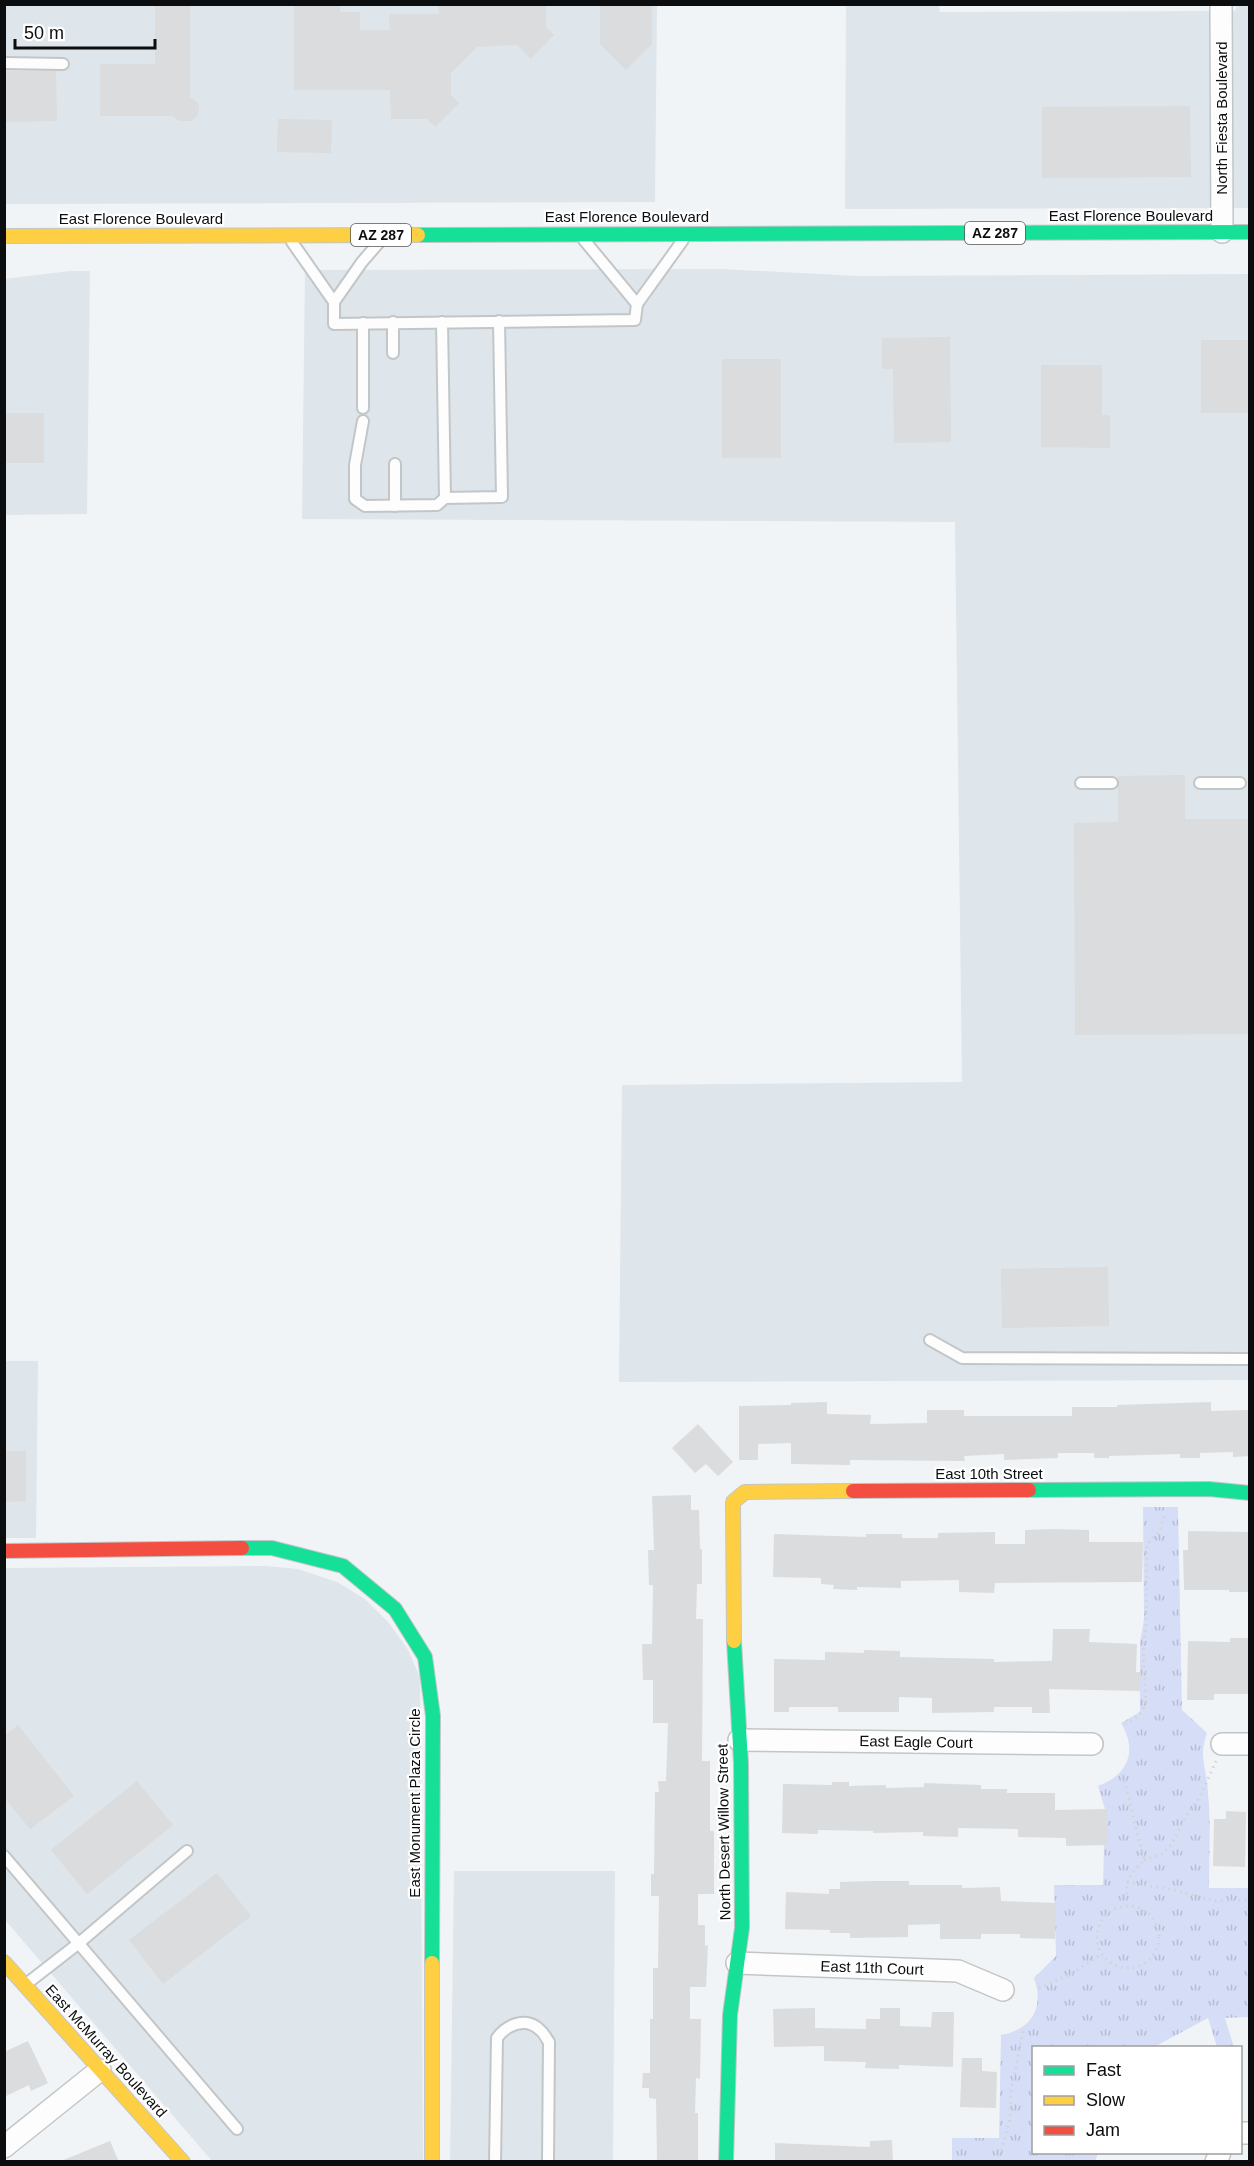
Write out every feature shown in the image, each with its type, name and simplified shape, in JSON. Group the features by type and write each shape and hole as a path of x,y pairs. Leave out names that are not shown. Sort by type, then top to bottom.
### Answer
{"street":[{"name":"North Fiesta Boulevard","path":"1221,4 1222,232"},
{"name":"East Florence Boulevard","path":"4,236 1250,232"},
{"name":"East 10th Street","path":"733,1502 745,1492 1209,1489 1250,1493"},
{"name":"North Desert Willow Street","path":"726,2162 730,2015 742,1928 740,1740 734,1631 733,1502"},
{"name":"East Monument Plaza Circle","path":"4,1551 272,1548 343,1566 395,1609 425,1657 433,1716 432,2162"},
{"name":"East Eagle Court","path":"740,1740 1092,1744"},
{"path":"1222,1744 1250,1744"},
{"name":"East McMurray Boulevard","path":"4,1962 183,2162"},
{"name":"East 11th Court","path":"737,1963 958,1971 1003,1990"},
{"path":"4,2147 100,2070"}],"lane":[{"path":"4,63 63,64"},
{"path":"288,236 334,302 334,324 635,320 637,304 689,233"},
{"path":"334,302 362,262 385,235"},
{"path":"580,235 637,304"},
{"path":"363,420 356,465 356,499 365,506 437,505 445,498 502,497 499,321"},
{"path":"393,322 393,353"},
{"path":"442,322 445,498"},
{"path":"363,323 363,408"},
{"path":"394,464 395,506"},
{"path":"1081,783 1112,783"},
{"path":"1200,783 1240,783"},
{"path":"930,1340 962,1359 1250,1359"},
{"path":"25,1985 79,1943 187,1851"},
{"path":"4,1856 237,2128"},
{"path":"495,2162 496,2038 503,2028 521,2022 539,2028 549,2042 548,2162"}],"path":[{"path":"1125,1724 1144,1710 1146,1702 1143,1651 1146,1626 1147,1544 1160,1531 1165,1510"},
{"path":"1123,1775 1144,1860"},
{"path":"1126,1905 1127,1882 1130,1875 1144,1860 1162,1854 1171,1845 1209,1779"},
{"path":"1127,1882 1175,1890 1214,1901 1250,1900"},
{"path":"1126,1905 1147,1912 1154,1919 1159,1940 1150,1959 1130,1968 1111,1963 1102,1954 1096,1939 1101,1920 1108,1912 1126,1905"},
{"path":"1039,1988 1070,1975 1102,1954"},
{"path":"998,2162 1010,2120 1011,2092 1023,2031"}],"shaded area":[{"path":"4,5 657,5 655,202 5,204"},
{"path":"846,5 939,5 940,12 1235,11 1237,5 1249,5 1249,208 845,209"},
{"path":"722,269 858,276 1249,274 1249,1380 619,1382 622,1085 962,1082 955,522 302,519 305,270"},
{"path":"70,271 90,271 87,514 5,515 4,279"},
{"path":"4,1361 38,1361 36,1538 5,1538"},
{"path":"266,1566 298,1569 337,1582 365,1599 389,1623 407,1648 420,1677 423,2161 212,2161 5,1920 4,1568"},
{"path":"454,1871 615,1871 613,2161 450,2162"}],"green space":[{"path":"1143,1507 1178,1507 1182,1710 1207,1733 1203,1756 1209,1805 1209,1888 1249,1888 1249,2017 1225,2018 1234,2046 1217,2046 1208,2018 1156,2046 1032,2046 1032,2154 1098,2154 1095,2161 952,2162 952,2138 999,2138 1001,2035 1020,2028 1033,2016 1038,1999 1034,1978 1056,1956 1054,1885 1103,1885 1105,1809 1098,1786 1117,1775 1127,1761 1129,1743 1121,1723 1140,1712 1140,1643 1144,1619"}],"building":[{"path":"155,4 190,4 190,97 199,104 198,115 191,121 179,121 173,116 100,116 100,64 155,64"},
{"path":"294,4 340,4 340,12 360,12 360,30 390,30 389,14 439,14 438,4 546,4 546,27 554,35 531,59 517,45 477,47 451,73 451,95 459,103 435,127 427,119 391,119 390,90 294,90"},
{"path":"600,4 652,4 652,44 626,70 600,44"},
{"path":"4,71 56,71 57,121 4,122"},
{"path":"1190,106 1191,177 1042,178 1042,107"},
{"path":"278,119 332,120 331,153 277,152"},
{"path":"950,337 951,442 894,443 893,369 882,369 882,338"},
{"path":"1201,340 1250,340 1250,413 1201,413"},
{"path":"722,359 781,359 781,458 722,458"},
{"path":"1041,365 1102,365 1102,415 1110,415 1110,448 1041,447"},
{"path":"4,413 44,413 44,463 4,463"},
{"path":"1185,775 1185,819 1250,819 1250,1034 1075,1035 1074,823 1118,822 1118,776"},
{"path":"1108,1267 1109,1326 1002,1328 1001,1269"},
{"path":"827,1402 827,1414 871,1415 870,1424 927,1423 927,1410 964,1410 964,1416 1072,1416 1072,1407 1211,1402 1211,1411 1250,1410 1250,1456 1233,1457 1233,1452 1200,1453 1200,1458 1180,1458 1180,1454 1094,1458 1094,1453 1058,1453 1058,1458 1004,1460 1004,1454 964,1456 965,1461 850,1460 850,1465 791,1464 791,1443 758,1444 758,1460 739,1460 739,1406"},
{"path":"698,1424 733,1462 718,1476 706,1464 695,1473 672,1448"},
{"path":"4,1451 26,1451 26,1501 4,1502"},
{"path":"691,1495 691,1510 699,1510 700,1549 702,1549 702,1584 697,1584 696,1619 703,1619 702,1761 710,1761 710,1831 714,1831 714,1894 698,1894 698,1925 705,1925 705,1946 708,1945 706,1987 690,1987 690,2019 701,2019 700,2079 696,2078 695,2113 698,2113 698,2162 657,2162 656,2099 649,2098 649,2088 642,2088 643,2073 650,2073 653,1968 658,1968 659,1896 651,1896 651,1874 654,1874 655,1792 659,1792 658,1781 666,1781 668,1723 653,1723 653,1680 643,1680 642,1644 652,1644 653,1585 649,1585 648,1550 654,1550 652,1496"},
{"path":"1025,1530 1089,1530 1089,1542 1143,1542 1142,1582 995,1583 994,1593 959,1592 959,1580 901,1581 901,1588 857,1587 857,1590 833,1589 834,1585 821,1584 821,1578 773,1577 774,1534 866,1537 866,1534 902,1534 902,1538 938,1538 938,1533 995,1532 995,1544 1025,1544"},
{"path":"1188,1531 1250,1532 1250,1592 1184,1590 1183,1550 1188,1550"},
{"path":"1053,1629 1090,1629 1089,1642 1137,1644 1136,1672 1141,1672 1140,1691 1049,1689 1050,1713 1032,1713 1032,1707 994,1707 994,1712 932,1713 932,1698 899,1697 899,1712 838,1712 838,1707 789,1707 789,1712 774,1712 774,1659 825,1660 825,1652 864,1653 864,1650 900,1651 900,1657 994,1659 994,1662 1052,1661"},
{"path":"1230,1638 1250,1638 1249,1694 1214,1694 1214,1700 1187,1700 1188,1641 1230,1642"},
{"path":"18,1725 74,1796 30,1829 4,1797 4,1736"},
{"path":"137,1781 173,1825 87,1894 51,1850"},
{"path":"832,1782 849,1782 849,1786 886,1785 886,1788 924,1787 924,1783 981,1785 981,1789 1007,1789 1007,1793 1055,1793 1055,1810 1107,1809 1108,1845 1066,1846 1066,1838 1018,1837 1018,1829 958,1828 958,1837 923,1836 923,1832 873,1833 873,1831 818,1830 818,1834 782,1833 783,1784 832,1785"},
{"path":"1226,1811 1246,1812 1245,1867 1213,1866 1214,1819 1226,1819"},
{"path":"217,1873 251,1916 163,1984 129,1940"},
{"path":"909,1881 909,1885 962,1885 962,1888 1000,1887 1001,1901 1056,1903 1055,1939 1020,1938 1020,1934 981,1934 981,1939 940,1939 940,1924 908,1925 908,1937 850,1938 850,1933 830,1933 830,1930 785,1929 786,1892 829,1894 829,1889 840,1889 840,1882"},
{"path":"815,2008 815,2028 866,2029 866,2019 880,2019 880,2008 900,2008 900,2026 931,2027 932,2012 954,2012 953,2067 899,2065 899,2069 865,2068 866,2062 824,2061 824,2046 774,2047 773,2009"},
{"path":"28,2041 48,2083 31,2091 29,2085 4,2097 4,2052"},
{"path":"962,2058 982,2058 982,2071 997,2072 996,2108 960,2107"},
{"path":"892,2140 893,2162 775,2162 775,2143 870,2147 870,2141"},
{"path":"110,2141 119,2162 61,2161"}],"traffic: fast":[{"path":"418,235 1250,232"},
{"path":"1029,1490 1209,1489 1250,1493"},
{"path":"242,1548 272,1548 343,1566 395,1609 425,1657 433,1716 432,1963"},
{"path":"726,2162 730,2015 742,1928 741,1763 734,1641"}],"traffic: slow":[{"path":"4,236 418,235"},
{"path":"734,1641 733,1502 745,1492 853,1491"},
{"path":"4,1962 183,2162"},
{"path":"432,1963 432,2162"}],"traffic: jam":[{"path":"853,1491 1029,1490"},
{"path":"4,1551 242,1548"}]}
